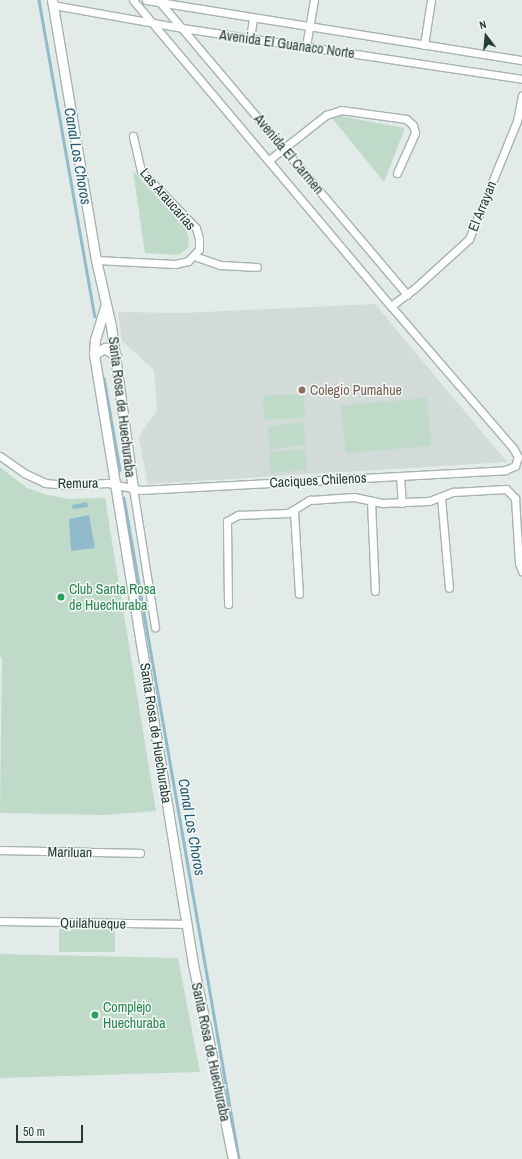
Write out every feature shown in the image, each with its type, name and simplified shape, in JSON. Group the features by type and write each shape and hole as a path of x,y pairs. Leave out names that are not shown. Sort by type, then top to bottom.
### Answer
{"street":[{"name":"Avenida El Carmen","path":"133,0 513,448 517,462"},
{"name":"Avenida El Guanaco Norte","path":"146,0 522,60"},
{"path":"306,46 314,0"},
{"path":"424,44 431,0"},
{"name":"Avenida El Carmen","path":"159,2 407,295"},
{"name":"Avenida El Guanaco Norte","path":"52,3 182,28 522,79"},
{"name":"Santa Rosa de Huechuraba","path":"52,3 96,260 105,307 110,321 116,356 133,488 155,627"},
{"path":"250,38 253,18"},
{"name":"El Arrayan","path":"407,295 469,239 517,121 522,95"},
{"path":"269,160 326,115 341,110 406,119 413,125 415,133 398,173"},
{"name":"Las Araucarias","path":"133,136 141,171 196,228 199,239 199,249 194,256"},
{"path":"96,260 175,264 188,261 194,256 220,265 257,267"},
{"path":"391,306 407,295"},
{"name":"Santa Rosa de Huechuraba","path":"105,307 95,339 94,354 187,924 233,1159"},
{"path":"94,354 105,348 116,356"},
{"name":"Remura","path":"0,456 24,473 46,483 67,485 116,484"},
{"name":"Caciques Chilenos","path":"116,484 133,488 400,476 505,470 517,462"},
{"path":"400,476 402,503"},
{"path":"228,604 227,522 238,515 283,514 294,510 310,500 354,496 371,501 402,503 429,501 453,492 492,489 510,491 515,498 519,563 522,571"},
{"path":"441,497 449,588"},
{"path":"371,501 375,591"},
{"path":"294,510 299,594"},
{"name":"Mariluan","path":"0,850 140,853"},
{"name":"Quilahueque","path":"0,920 187,924"}],"shaded area":[{"name":"Colegio Pumahue","path":"375,304 507,462 148,484 139,439 143,430 157,411 154,370 122,341 118,312 182,313"}],"green space":[{"path":"340,116 405,128 384,182 332,118"},
{"path":"133,171 184,226 189,238 188,248 179,255 145,253"},
{"path":"304,394 305,418 264,419 263,395"},
{"path":"427,398 431,446 346,453 341,405"},
{"path":"303,422 306,445 270,449 267,426"},
{"path":"305,449 307,470 271,473 269,452"},
{"name":"Club Santa Rosa de Huechuraba","path":"0,467 27,488 47,495 69,499 105,498 156,811 106,815 0,813 2,657 0,657"},
{"path":"59,929 115,929 115,952 59,952"},
{"name":"Complejo Huechuraba","path":"0,954 178,958 200,1072 0,1078"}],"water":[{"path":"87,502 88,507 73,509 72,505"},
{"path":"89,515 95,548 71,551 69,519"}],"waterway":[{"name":"Canal Los Choros","path":"39,0 95,316"},
{"name":"Canal Los Choros","path":"104,378 120,470"},
{"name":"Canal Los Choros","path":"124,498 239,1159"}],"place":[{"name":"Colegio Pumahue","path":"302,390"},
{"name":"Club Santa Rosa de Huechuraba","path":"61,597"},
{"name":"Complejo Huechuraba","path":"95,1015"}]}
